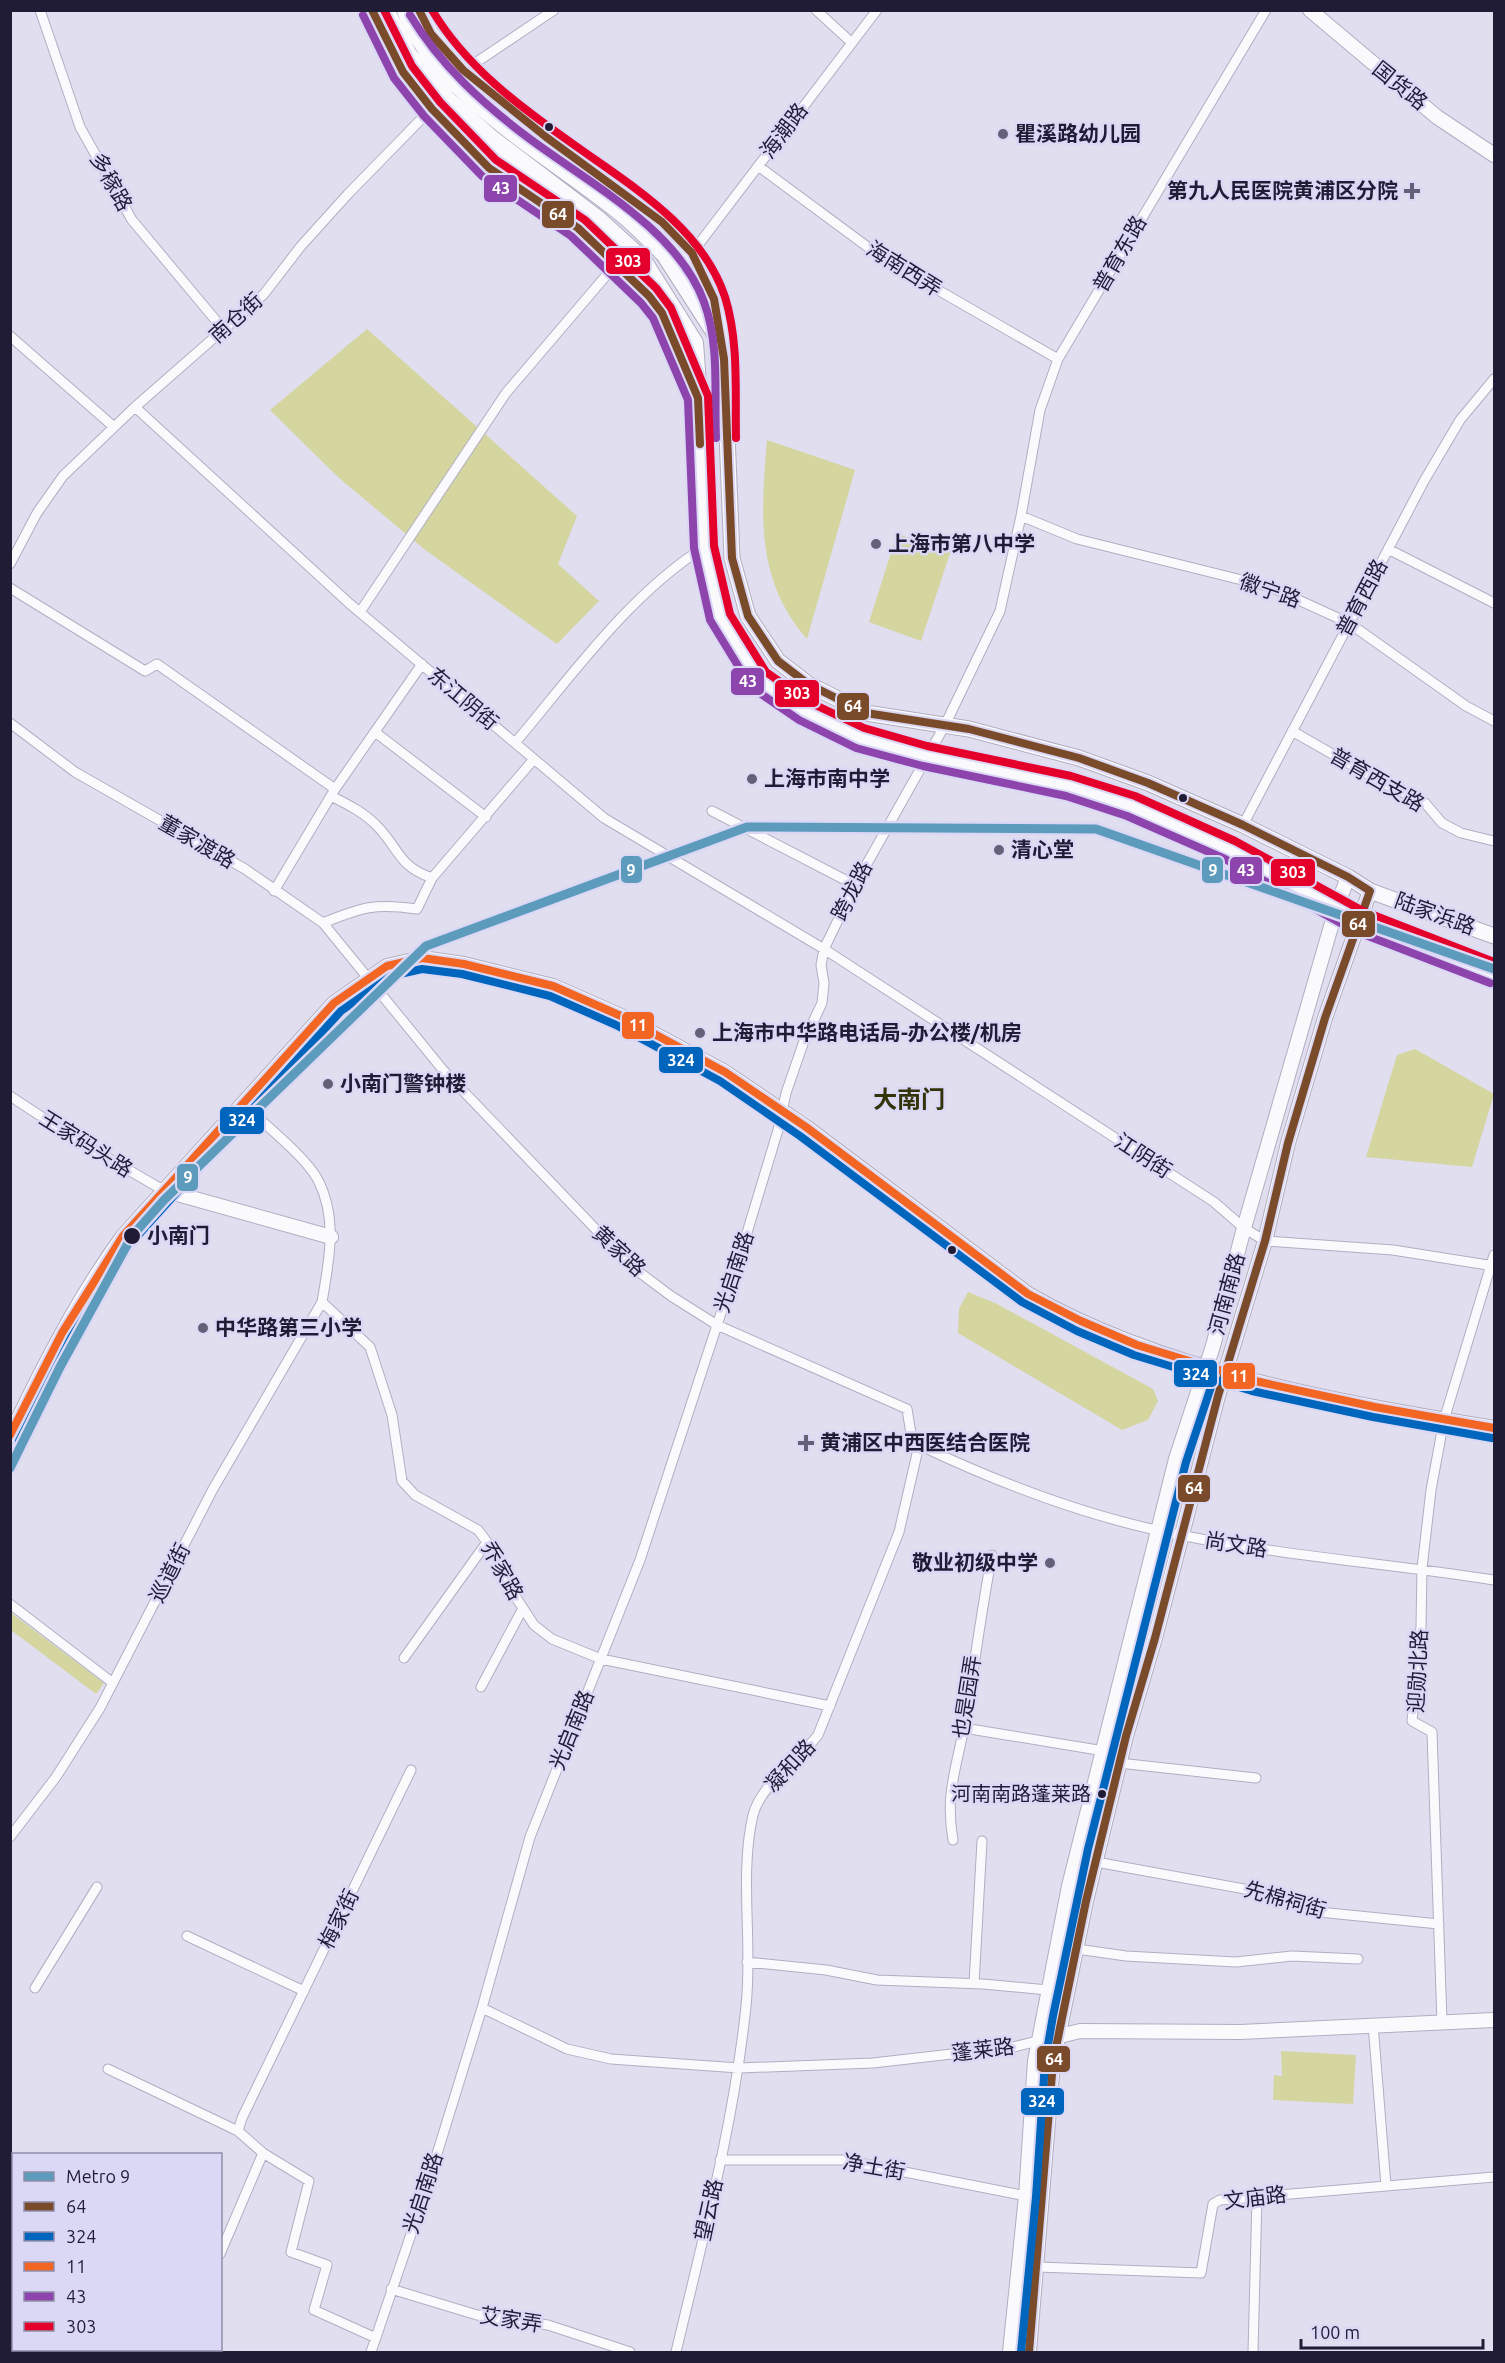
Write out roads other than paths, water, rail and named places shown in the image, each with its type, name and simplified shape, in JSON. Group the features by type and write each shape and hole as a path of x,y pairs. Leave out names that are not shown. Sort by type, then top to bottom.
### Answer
{"highway":[{"path":"386,10 408,55 447,100 490,138 598,220 642,260 694,343 698,398"},
{"path":"406,10 412,28 451,81 622,213 665,254 722,341"}],"main road":[{"name":"陆家浜路","path":"372,10 403,72 432,109 489,168 578,228 649,296 662,313 698,398 704,547 720,618 758,679 804,711 860,738 925,756 1069,786 1131,806 1230,850 1359,921 1494,973"},
{"name":"陆家浜路","path":"419,10 431,34 463,70 546,137 662,222 692,253 714,298 722,341 732,558 748,616 778,661 808,684 866,713 945,725 1079,758 1148,783 1243,825 1348,877 1370,891 1494,936"},
{"name":"国货路","path":"1310,10 1437,117 1494,155"},
{"name":"河南南路","path":"1010,2352 1026,2196 1030,2113 1038,2041 1074,1866 1176,1459 1207,1366 1244,1228 1336,909 1348,877"},
{"name":"河南南路","path":"1029,2352 1038,2267 1053,2062 1119,1763 1183,1536 1225,1371 1265,1240 1288,1143 1325,1018 1370,891"},
{"path":"10,1436 101,1266 163,1190 334,1003 387,966 422,958 464,964 553,986 621,1016 725,1072 783,1111 1028,1294 1066,1316 1120,1340 1225,1371 1366,1406 1494,1428"},
{"path":"163,1190 331,1237"},
{"name":"蓬莱路","path":"1038,2041 1080,2031 1240,2032 1494,2020"}],"street":[{"name":"多稼路","path":"40,10 80,127 132,219 223,329"},
{"name":"南仓街","path":"10,564 37,513 63,476 135,407 264,294 348,194 432,109 463,70 554,10"},
{"path":"816,10 852,43"},
{"name":"海潮路","path":"692,253 877,10"},
{"name":"普育东路","path":"1021,516 1040,410 1059,359 1266,10"},
{"name":"海南西弄","path":"758,166 884,259 1059,359"},
{"path":"360,612 506,393 616,264"},
{"path":"10,336 114,427"},
{"name":"普育西路","path":"1243,825 1424,480 1460,420 1494,379"},
{"name":"东江阴街","path":"135,407 360,612 604,818 824,948"},
{"name":"跨龙路","path":"783,1111 786,1093 804,1041 822,1003 824,983 821,965 824,948 855,885 925,756 945,725 1000,611 1021,516"},
{"name":"徽宁路","path":"1021,516 1077,539 1270,587 1349,623 1466,706 1494,721"},
{"path":"515,743 633,605 673,567 704,547"},
{"path":"1388,549 1494,603"},
{"path":"10,588 145,671 157,664 361,811 380,828 414,872 432,878"},
{"path":"274,891 333,792 422,664"},
{"name":"董家渡路","path":"10,723 75,772 244,869 323,922 334,932 367,979"},
{"name":"普育西支路","path":"1292,731 1383,783 1425,803 1442,823 1461,833 1494,841"},
{"path":"375,732 486,817"},
{"path":"323,922 362,907 387,905 417,909 432,878 534,759"},
{"path":"712,811 855,885"},
{"name":"江阴街","path":"824,948 1214,1202 1244,1228 1265,1240 1393,1250 1493,1265"},
{"name":"黄家路","path":"367,979 443,1070 631,1266 671,1296 717,1325 907,1409 912,1440 919,1445"},
{"name":"王家码头路","path":"10,1096 77,1140 163,1190"},
{"path":"243,1104 318,1179 330,1216 331,1237 322,1302"},
{"name":"光启南路","path":"371,2352 424,2196 482,2008 530,1837 640,1560 717,1325 783,1111"},
{"name":"迎勋北路","path":"1442,2022 1432,1732 1412,1721 1421,1627 1422,1568 1431,1490 1444,1420 1493,1265 1494,1255"},
{"name":"乔家路","path":"322,1302 370,1347 392,1415 402,1481 415,1495 478,1530 500,1558 523,1608 534,1625 552,1638 601,1659 830,1706"},
{"name":"巡道街","path":"10,1837 56,1777 113,1683 213,1489 322,1302"},
{"name":"尚文路","path":"919,1445 969,1468 1073,1508 1183,1536 1341,1561 1422,1568 1494,1580"},
{"name":"凝和路","path":"740,2067 748,1989 748,1860 753,1814 762,1796 776,1778 802,1756 818,1735 899,1532 919,1445"},
{"path":"404,1658 487,1542"},
{"name":"也是园弄","path":"953,1840 949,1793 964,1728 978,1623 992,1555"},
{"path":"10,1604 113,1683"},
{"path":"481,1686 523,1608"},
{"path":"964,1728 1104,1751"},
{"path":"1119,1763 1256,1778"},
{"name":"梅家街","path":"238,2131 266,2067 411,1770"},
{"path":"974,1984 982,1841"},
{"name":"先棉祠街","path":"1096,1862 1294,1898 1309,1911 1439,1924"},
{"path":"35,1988 97,1887"},
{"path":"187,1936 304,1991"},
{"path":"1077,1949 1126,1956 1236,1962 1292,1956 1358,1959"},
{"path":"747,1962 826,1970 877,1980 1048,1990"},
{"name":"蓬莱路","path":"482,2008 567,2049 611,2059 740,2067 873,2063 1013,2047 1038,2041"},
{"path":"1373,2024 1386,2186"},
{"name":"望云路","path":"676,2352 740,2067"},
{"path":"108,2069 238,2131 263,2152 309,2181 291,2252 327,2265 314,2310 376,2338"},
{"path":"222,2249 263,2152"},
{"name":"净土街","path":"720,2160 844,2160 1026,2196"},
{"name":"文庙路","path":"1038,2267 1201,2273 1213,2204 1220,2200 1494,2176"},
{"path":"1253,2352 1257,2197"},
{"name":"艾家弄","path":"391,2289 477,2315 548,2325 630,2352"}],"metro line":[{"name":"9","path":"10,1468 60,1367 132,1236 164,1200 426,946 747,827 1096,829 1494,969"}],"place":[{"name":"瞿溪路幼儿园","path":"1003,134"},
{"name":"第九人民医院黄浦区分院","path":"1412,191"},
{"name":"上海市第八中学","path":"876,544"},
{"name":"上海市南中学","path":"752,779"},
{"name":"清心堂","path":"999,850"},
{"name":"上海市中华路电话局-办公楼/机房","path":"700,1033"},
{"name":"小南门警钟楼","path":"328,1084"},
{"name":"小南门","path":"132,1236"},
{"name":"中华路第三小学","path":"203,1328"},
{"name":"黄浦区中西医结合医院","path":"806,1443"},
{"name":"敬业初级中学","path":"1050,1563"},
{"name":"河南南路蓬莱路","path":"1102,1794"}],"district":[{"name":"大南门","path":"909,1100"}]}
